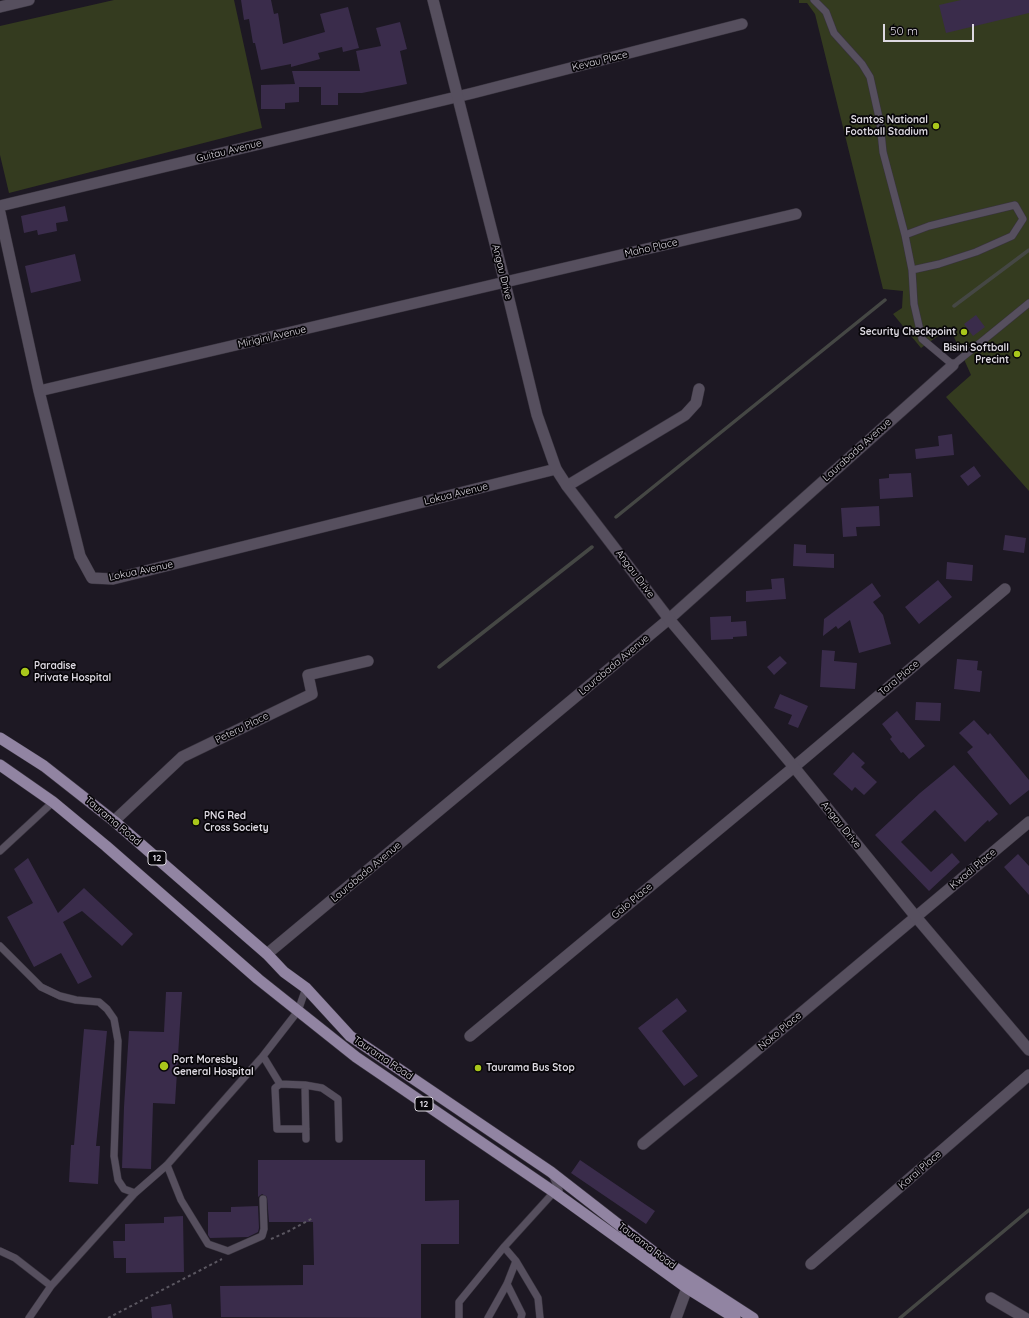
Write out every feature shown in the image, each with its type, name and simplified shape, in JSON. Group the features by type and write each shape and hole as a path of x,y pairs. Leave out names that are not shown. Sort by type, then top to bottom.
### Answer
{"main road":[{"name":"Taurama Road","path":"0,738 44,766 114,822 267,954 284,972 306,988 350,1036 551,1172 668,1263 753,1318"},
{"name":"Taurama Road","path":"0,765 53,802 106,846 258,979 356,1057 554,1192 687,1288 735,1318"}],"street":[{"path":"0,7 29,0"},
{"name":"Angau Drive","path":"433,0 537,415 556,468 567,486 669,619 794,767 916,917 1029,1050"},
{"name":"Kevau Place","path":"458,96 742,24"},
{"name":"Guitau Avenue","path":"0,206 458,96"},
{"name":"Lokua Avenue","path":"0,213 40,391 80,556 92,578 113,579 556,468"},
{"name":"Maho Place","path":"505,283 796,214"},
{"name":"Mirigini Avenue","path":"40,391 505,283"},
{"name":"Laurabada Avenue","path":"267,954 669,619 953,365"},
{"path":"567,486 685,415 696,403 699,390"},
{"name":"Tara Place","path":"794,767 1005,589"},
{"name":"Peteru Place","path":"114,822 182,757 312,694 308,675 368,661"},
{"name":"Galo Place","path":"470,1036 794,767"},
{"name":"Kwadi Place","path":"916,917 1029,822"},
{"name":"Noko Place","path":"643,1144 916,917"},
{"name":"Karai Place","path":"810,1264 1029,1075"},
{"path":"676,1318 687,1288"},
{"path":"991,1298 1025,1318"}],"lane":[{"path":"814,0 826,12 834,32 858,58 870,77 880,122 883,152 905,235 912,270 914,304 922,339 953,365 1029,303"},
{"path":"905,235 954,219 1015,205 1023,219 1012,236 976,252 939,264 912,270"},
{"path":"0,851 53,802"},
{"path":"0,946 41,988 60,996 76,1000 99,1002 107,1008 114,1019 118,1041 114,1156 118,1180 124,1189 129,1192 136,1193"},
{"path":"29,1318 51,1286 136,1193 167,1165 263,1056 298,1011 306,988"},
{"path":"263,1056 280,1084"},
{"path":"306,1129 277,1129 275,1088 280,1084 304,1085 322,1088 338,1098 340,1139"},
{"path":"304,1085 306,1139"},
{"path":"167,1165 182,1200 208,1244 228,1251 262,1236 264,1229 263,1199"},
{"path":"459,1318 459,1302 504,1247 554,1192 559,1190 551,1172"},
{"path":"504,1247 516,1261 538,1298 540,1318"},
{"path":"0,1251 15,1258 51,1286"},
{"path":"488,1318 516,1261"},
{"path":"506,1284 522,1314 521,1318"}],"path":[{"path":"267,1241 313,1218"},
{"path":"108,1318 226,1258"}],"green space":[{"path":"114,0 234,0 262,128 9,193 0,155 0,26"},
{"name":"Santos National Football Stadium","path":"799,0 1029,0 1029,491 946,397 971,375 950,328 921,348 893,314 902,308 903,291 883,289 815,14 807,3 799,3"}],"building":[{"path":"241,0 271,0 274,14 278,13 283,44 325,32 320,14 348,7 359,48 343,52 342,47 318,53 320,59 291,67 291,64 261,70 255,43 253,43 249,19 244,20"},
{"path":"961,0 1029,0 1029,13 946,33 939,5"},
{"path":"400,22 407,49 400,51 407,84 362,93 338,93 338,105 321,105 321,87 299,87 299,102 285,103 285,109 261,109 261,85 295,84 292,71 360,71 356,51 381,46 376,28"},
{"path":"65,206 68,221 56,223 57,231 38,235 37,230 24,233 21,216"},
{"path":"75,254 81,281 31,293 25,266"},
{"path":"976,315 985,327 973,336 964,324"},
{"path":"952,434 954,455 916,459 915,449 939,446 938,436"},
{"path":"974,466 981,476 968,486 960,476"},
{"path":"911,473 913,497 880,499 879,479 889,478 889,474"},
{"path":"879,506 880,526 856,527 857,536 843,537 841,508"},
{"path":"1005,535 1026,538 1024,553 1003,550"},
{"path":"794,544 806,545 806,553 834,554 834,568 793,566"},
{"path":"947,562 973,565 972,581 946,579"},
{"path":"784,578 786,599 746,602 746,591 772,589 771,579"},
{"path":"938,580 952,597 919,624 905,607"},
{"path":"872,583 881,596 873,602 883,615 891,644 859,653 850,620 838,629 836,626 823,636 824,619"},
{"path":"731,616 731,622 746,621 747,636 733,637 733,639 711,640 710,617"},
{"path":"822,650 835,651 834,661 857,663 855,689 820,687"},
{"path":"780,656 787,663 774,675 767,667"},
{"path":"957,659 978,661 977,670 982,671 980,692 954,689"},
{"path":"780,694 808,706 798,728 788,724 792,715 774,708"},
{"path":"916,702 941,703 940,721 915,720"},
{"path":"897,711 925,746 909,759 903,752 901,753 890,739 892,737 882,724"},
{"path":"974,720 988,735 990,733 1029,780 1029,790 1010,805 967,752 973,747 959,733"},
{"path":"853,752 865,763 861,767 877,782 864,795 855,787 852,791 833,774"},
{"path":"954,765 998,814 989,822 988,820 965,842 935,810 901,842 931,872 952,853 960,862 929,891 875,835 920,793"},
{"path":"1018,854 1029,866 1029,895 1004,867"},
{"path":"28,858 58,913 84,888 133,934 122,946 82,911 63,922 92,977 78,984 61,953 34,967 7,917 33,903 14,869"},
{"path":"166,992 182,992 175,1104 153,1103 151,1169 122,1168 129,1031 164,1032"},
{"path":"677,998 687,1011 662,1031 698,1076 684,1086 638,1028"},
{"path":"84,1029 107,1031 96,1146 100,1146 98,1184 69,1182 71,1145 74,1145"},
{"path":"258,1160 425,1160 425,1201 459,1200 459,1244 421,1244 421,1318 221,1317 220,1286 303,1285 303,1265 314,1265 313,1222 269,1222 267,1197 262,1194 258,1197"},
{"path":"580,1160 655,1211 646,1224 571,1173"},
{"path":"258,1206 258,1232 248,1237 210,1238 208,1235 208,1212 231,1212 231,1207"},
{"path":"183,1216 184,1272 126,1273 126,1258 114,1258 113,1241 125,1241 125,1224 164,1223 164,1217"},
{"path":"171,1304 173,1318 152,1318 151,1307"}],"waterway":[{"path":"954,306 1029,250"},
{"path":"616,517 885,300"},
{"path":"439,667 592,547"},
{"path":"900,1318 1029,1210"}],"place":[{"name":"Santos National Football Stadium","path":"936,126"},
{"name":"Security Checkpoint","path":"964,332"},
{"name":"Bisini Softball Precint","path":"1017,354"},
{"name":"Paradise Private Hospital","path":"25,672"},
{"name":"PNG Red Cross Society","path":"196,822"},
{"name":"Port Moresby General Hospital","path":"164,1066"},
{"name":"Taurama Bus Stop","path":"478,1068"}]}
